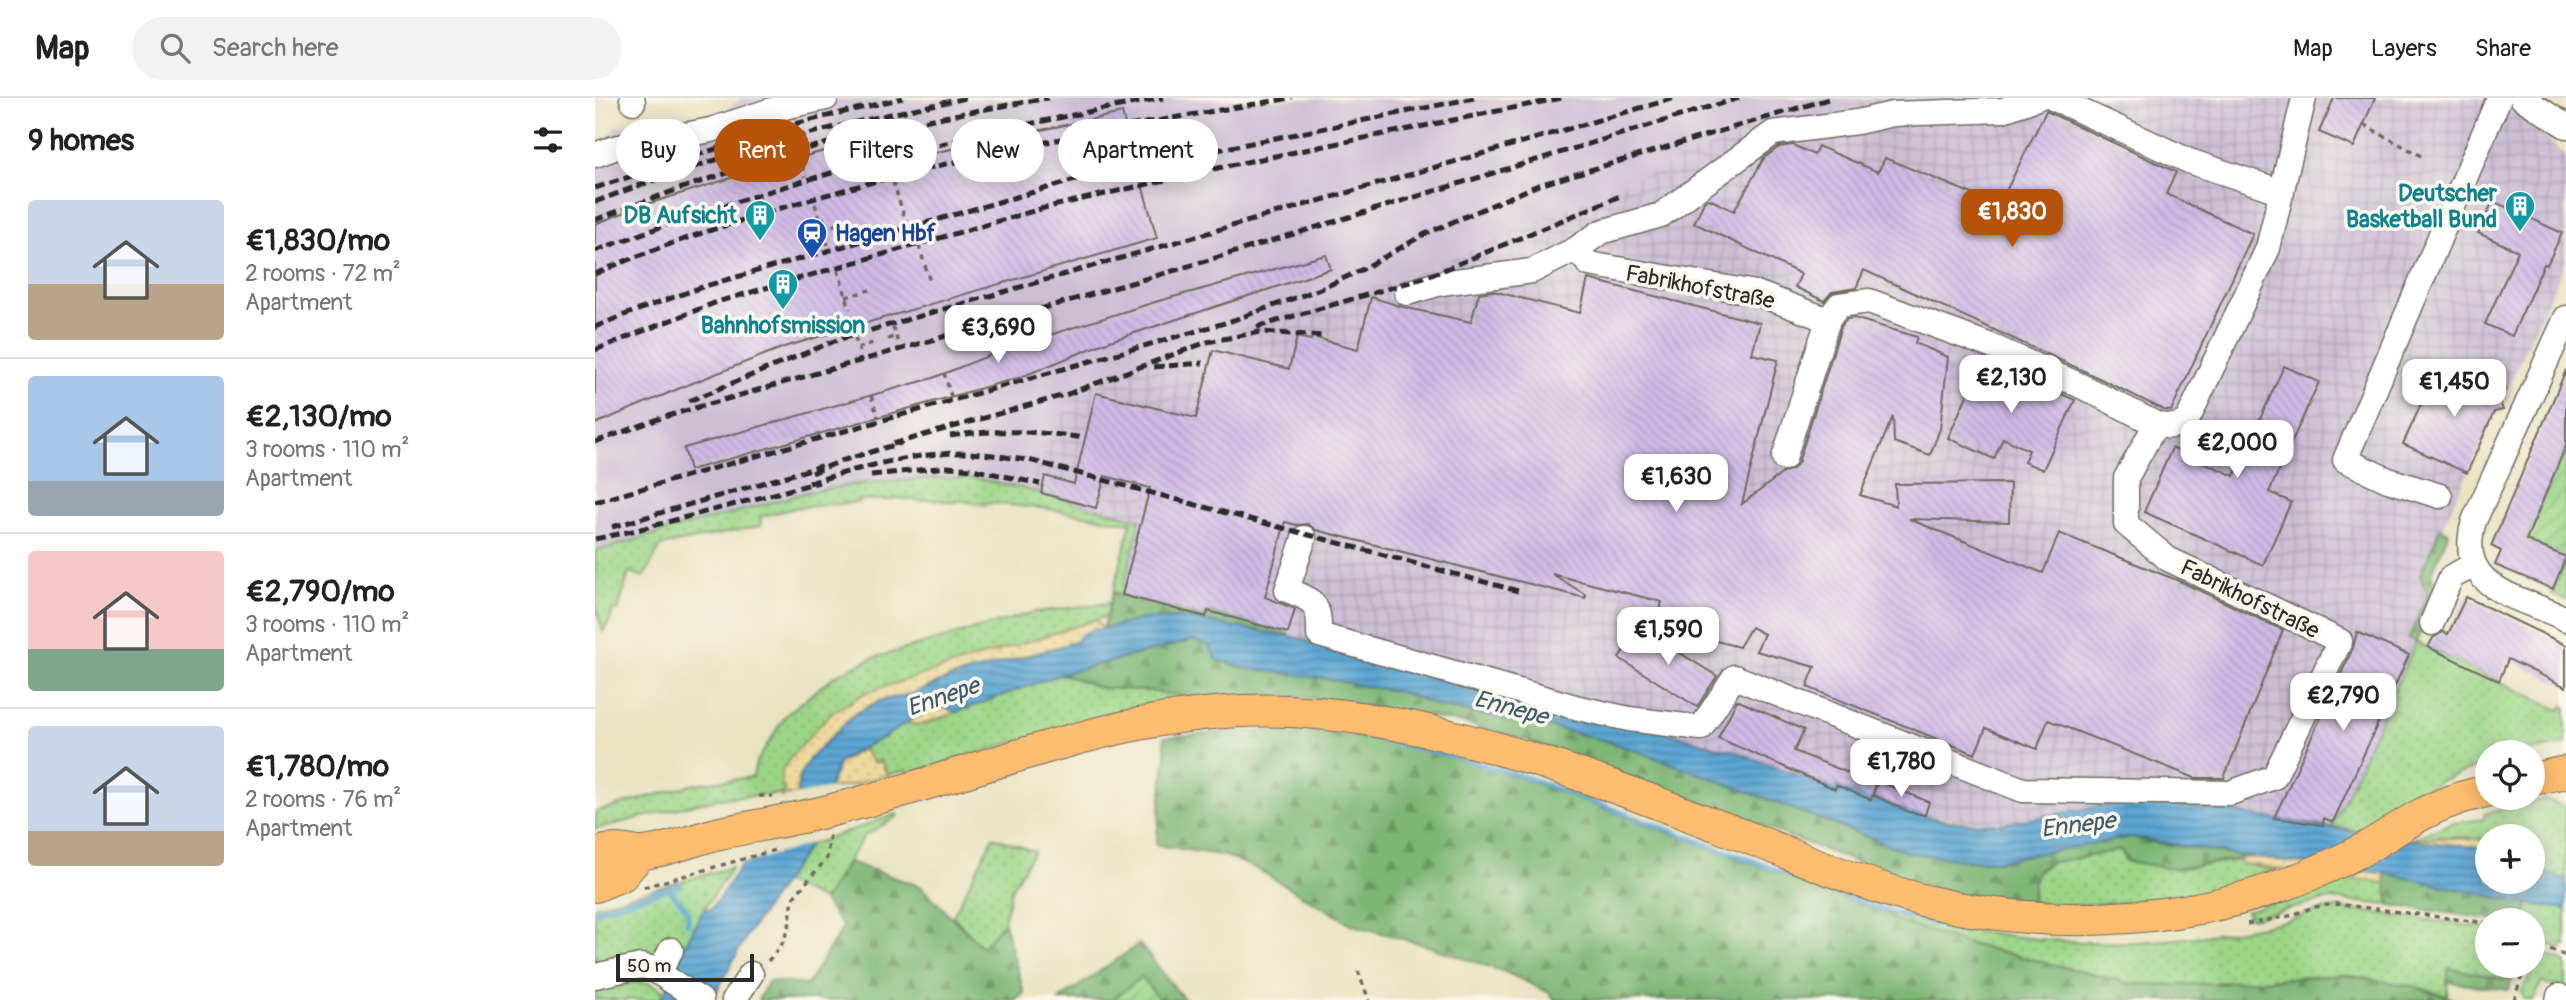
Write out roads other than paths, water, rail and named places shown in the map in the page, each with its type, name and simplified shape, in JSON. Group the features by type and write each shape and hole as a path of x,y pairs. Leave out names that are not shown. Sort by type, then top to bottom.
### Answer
{"main road":[{"path":"595,853 616,850 641,854 722,833 759,811 840,808 1068,740 1135,723 1168,717 1258,710 1317,713 1422,730 1476,742 1571,770 1891,891 1962,909 2019,917 2085,920 2181,912 2254,894 2326,867 2448,802 2475,794"},
{"path":"595,887 622,875 641,854"}],"street":[{"path":"595,155 614,148 711,130 775,109 825,98"},
{"path":"1407,293 1441,283 1532,271 1576,249 1601,232 1661,215 1773,133 1857,122 1893,114 2003,110 2037,98"},
{"path":"2053,98 2189,161 2282,192"},
{"path":"1784,458 1828,320 1839,305 1869,301 1991,346 2079,385 2156,425 2179,426 2187,421 2269,248 2304,98"},
{"path":"2440,496 2388,480 2345,460 2499,98"},
{"path":"2522,98 2566,126"},
{"name":"Fabrikhofstraße","path":"1576,249 1589,264 1756,293 1828,320"},
{"path":"2566,318 2474,521 2469,547 2474,565 2482,577 2497,588 2566,618"},
{"name":"Fabrikhofstraße","path":"1304,538 1287,590 1308,597 1319,613 1319,635 1579,708 1629,719 1701,728 1734,677 2023,790 2230,793 2274,777 2340,642 2168,559 2126,524 2126,478 2156,425"},
{"path":"2432,623 2451,577 2474,565"},
{"path":"664,976 671,950"},
{"path":"595,976 641,966 651,968 701,1000"},
{"path":"734,1000 751,974"}],"water":[{"name":"Ennepe","path":"1183,618 1288,636 1658,730 1739,753 1834,789 1836,785 1871,799 1873,795 1890,804 1942,820 2002,824 2119,803 2147,802 2225,811 2409,840 2475,847 2475,893 2384,873 2249,857 2131,837 1996,861 1961,860 1907,852 1607,741 1551,727 1438,706 1404,693 1244,668 1217,660 1209,646 1193,640 1062,674 957,712 935,705 883,738 849,755 838,764 809,845 747,935 712,1000 662,1000 685,945 704,909 711,909 742,864 797,794 799,777 810,758 853,715 879,701 915,693 950,678 1075,642 1082,634 1091,630 1142,619"},
{"path":"2545,873 2566,879 2566,909 2482,894 2545,894"}],"waterway":[{"path":"1387,742 1457,757 1529,778 1874,906 1936,925 1967,931"},
{"path":"595,911 681,885"},
{"path":"669,889 688,911 688,924"},
{"path":"2514,894 2518,906"}],"railway":[{"path":"595,188 790,125 903,98"},
{"path":"595,202 732,155 873,118 967,98"},
{"path":"595,220 718,176 813,147 920,122 1048,98"},
{"path":"595,251 734,202 875,161 1018,126 1163,98"},
{"path":"595,274 718,228 825,195 957,161 1091,133 1292,98"},
{"path":"595,327 705,286 1093,175 1474,98"},
{"path":"595,350 717,302 1044,208 1231,165 1562,98"},
{"path":"689,401 837,340 1675,98"},
{"path":"595,442 664,417 1176,270 1739,98"},
{"path":"595,502 1228,322 1323,288 1425,234 1536,186 1832,98"},
{"path":"1257,327 1427,277 1620,196"},
{"path":"893,444 1068,394 1207,342 1260,332 1325,336"},
{"path":"1154,367 1203,363"},
{"path":"950,436 1017,432 1084,438"},
{"path":"812,473 841,461 901,443"},
{"path":"809,483 866,467 924,456 972,453 1029,460 1518,591"},
{"path":"612,527 821,466"},
{"path":"871,475 948,467 972,469 1040,484"},
{"path":"595,539 819,482"}],"place":[{"name":"Deutscher Basketball Bund","path":"2520,233"},
{"name":"DB Aufsicht","path":"760,242"},
{"name":"Hagen Hbf","path":"812,260"},
{"name":"Bahnhofsmission","path":"783,311"}]}
